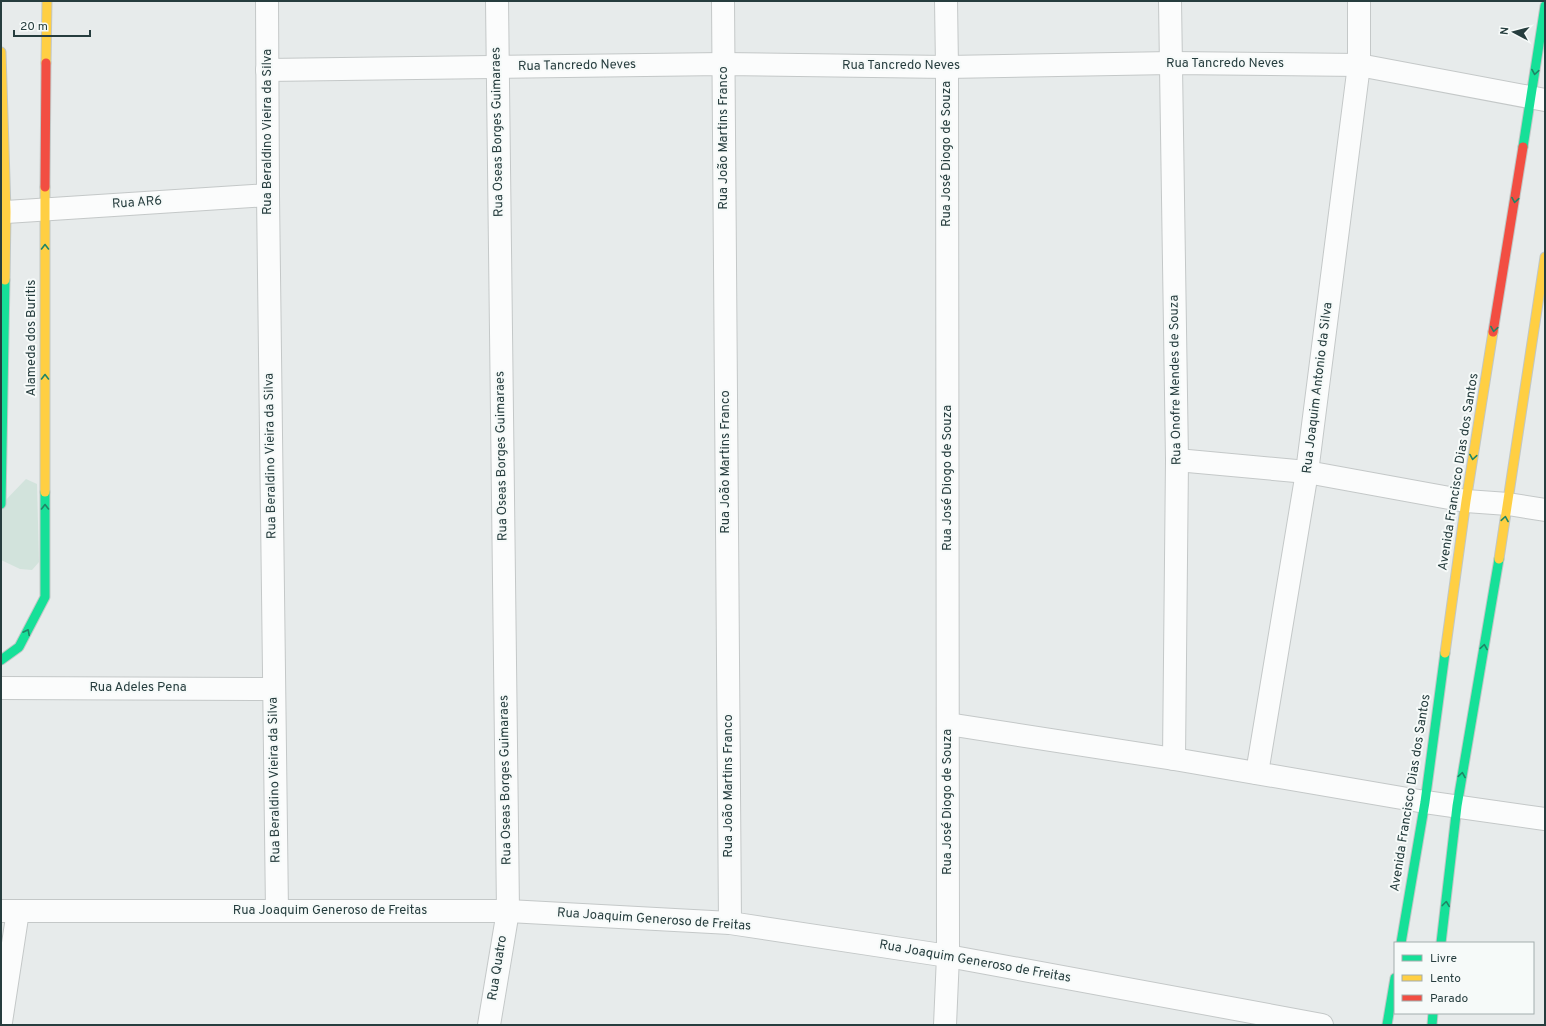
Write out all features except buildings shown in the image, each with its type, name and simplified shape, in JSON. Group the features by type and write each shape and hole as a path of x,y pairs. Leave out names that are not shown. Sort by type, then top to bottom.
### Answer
{"street":[{"name":"Alameda dos Buritis","path":"1,660 19,647 45,597 45,209 47,1"},
{"name":"Rua Beraldino Vieira da Silva","path":"267,1 277,911"},
{"name":"Rua Oseas Borges Guimaraes","path":"497,1 508,911"},
{"name":"Rua João Martins Franco","path":"722,1 730,923"},
{"name":"Rua José Diogo de Souza","path":"945,1025 948,956 946,1"},
{"name":"Rua Onofre Mendes de Souza","path":"1170,1 1177,460 1174,759"},
{"name":"Rua Joaquim Antonio da Silva","path":"1257,773 1307,472 1359,65 1359,1"},
{"name":"Avenida Francisco Dias dos Santos","path":"1401,942 1425,802 1466,501 1538,99 1545,6"},
{"path":"1,52 6,212 1,504"},
{"name":"Rua Tancredo Neves","path":"267,70 723,64 947,67 1171,63 1359,65 1538,99"},
{"name":"Rua AR6","path":"6,212 268,195"},
{"path":"1441,942 1457,806 1508,504 1545,257"},
{"path":"1177,460 1307,472 1466,501 1508,504 1545,510"},
{"name":"Rua Adeles Pena","path":"1,688 274,689"},
{"path":"948,724 1174,759 1425,802 1545,819"},
{"path":"1,1022 10,911"},
{"name":"Rua Joaquim Generoso de Freitas","path":"10,911 508,911 730,923 948,956 1322,1025"},
{"name":"Rua Quatro","path":"489,1025 508,911"},
{"path":"1387,1025 1394,984"},
{"path":"1432,1025 1433,1014"}],"shaded area":[{"path":"26,479 37,484 39,562 32,570 20,569 1,560 1,505"}],"traffic: fast":[{"path":"1523,147 1545,6"},
{"path":"1,504 5,280"},
{"path":"1,660 19,647 45,597 45,492"},
{"path":"1441,942 1457,806 1499,559"},
{"path":"1401,942 1425,802 1445,653"},
{"path":"1387,1025 1394,984"},
{"path":"1432,1025 1433,1014"}],"traffic: slow":[{"path":"46,63 47,1"},
{"path":"1,52 6,212 5,280"},
{"path":"45,187 45,492"},
{"path":"1499,559 1545,257"},
{"path":"1445,653 1466,501 1493,332"}],"traffic: jam":[{"path":"45,187 46,63"},
{"path":"1493,332 1523,147"}]}
